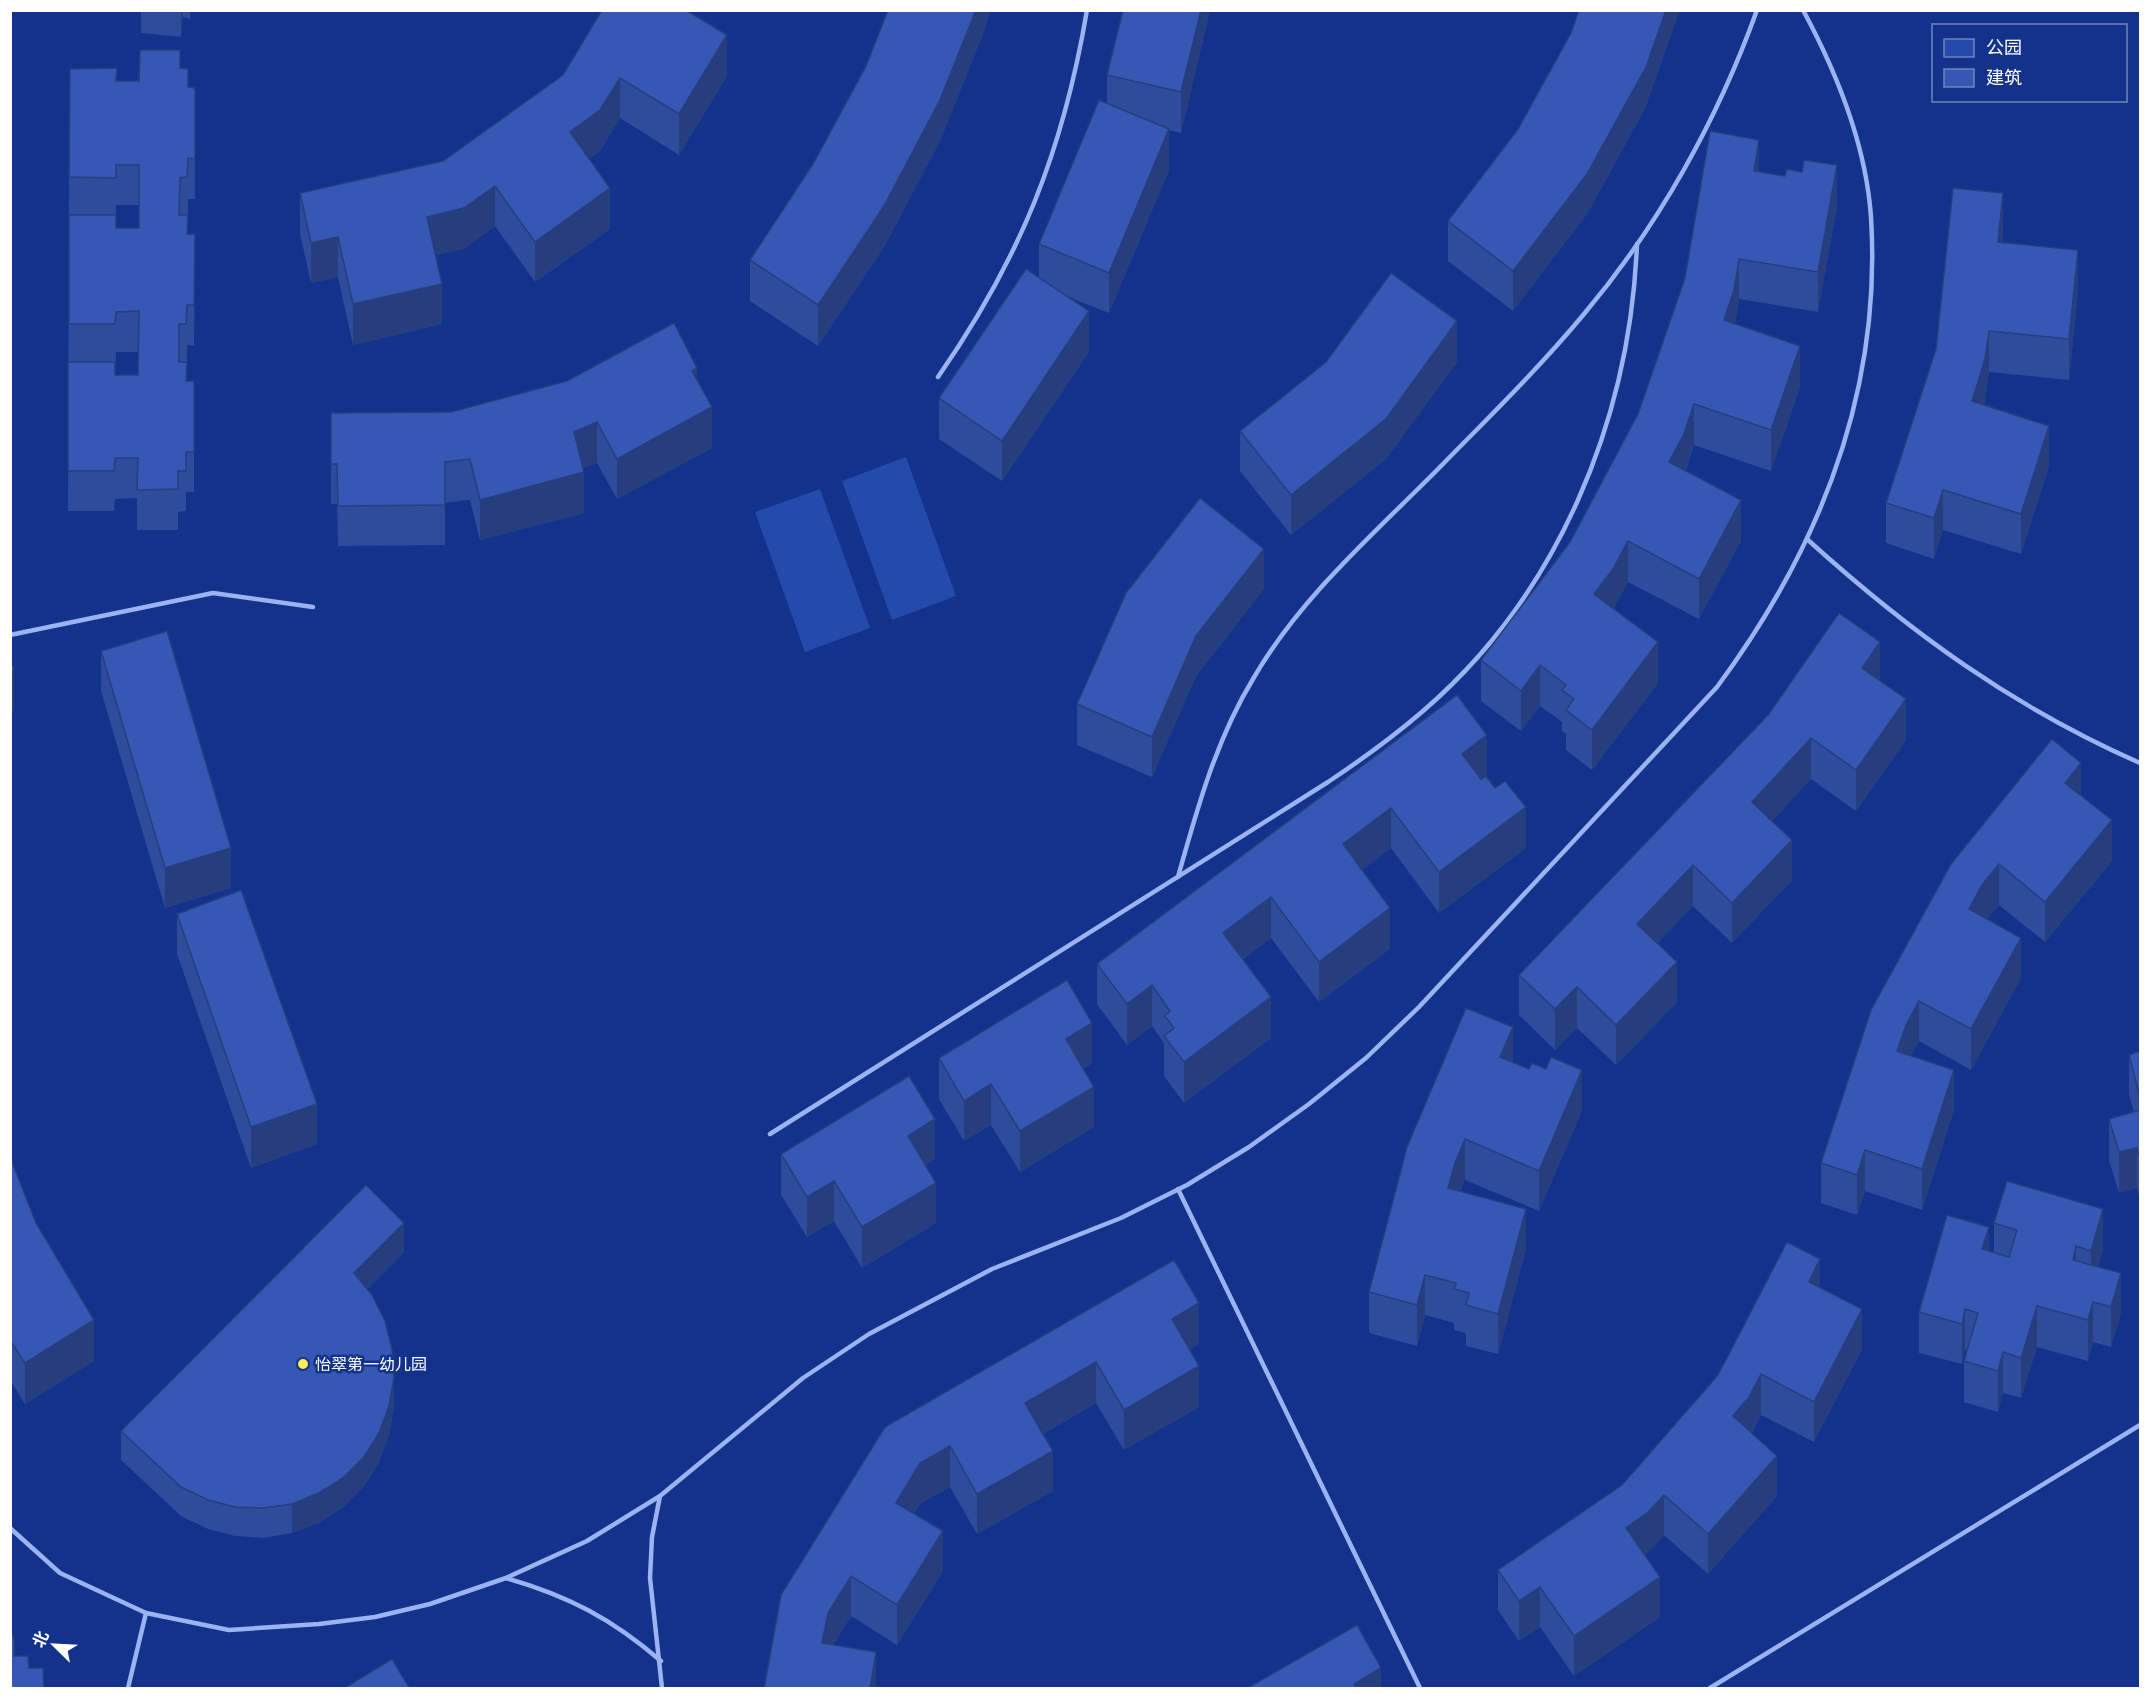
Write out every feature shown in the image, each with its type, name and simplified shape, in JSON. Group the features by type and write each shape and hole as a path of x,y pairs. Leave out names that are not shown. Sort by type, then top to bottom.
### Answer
{"lane":[{"path":"938,377 971,330 1026,226 1065,116 1086,10"},
{"path":"1178,877 1207,775 1253,679 1315,593 1530,375 1586,312 1637,244 1678,178 1716,109 1757,10"},
{"path":"10,1528 60,1573 146,1613 229,1630 319,1624 375,1617 430,1604 506,1578 587,1541 660,1496 803,1378 869,1334 930,1299 992,1269 1121,1218 1178,1189 1249,1146 1309,1104 1366,1058 1419,1007 1717,687 1755,636 1808,540 1837,466 1855,405 1866,342 1871,279 1871,216 1860,157 1844,99 1821,44 1803,10"},
{"path":"770,1134 1378,748 1442,694 1506,622 1539,573 1569,520 1594,465 1614,406 1627,347 1635,286 1637,244"},
{"path":"1808,540 1875,601 1947,655 2024,705 2140,763"},
{"path":"10,634 213,593 313,607"},
{"path":"1178,1189 1420,1689"},
{"path":"1710,1689 2140,1425"},
{"path":"660,1496 652,1537 650,1578 661,1661 662,1689"},
{"path":"506,1578 548,1590 587,1608 626,1632 661,1661"},
{"path":"128,1689 146,1613"}],"green space":[{"path":"906,457 956,596 892,620 842,481"},
{"path":"820,489 870,628 805,652 755,512"}],"building":[{"path":"602,10 686,10 727,35 679,114 620,78 600,110 570,132 610,188 535,242 495,186 464,208 427,217 442,284 353,304 338,237 311,243 300,193 443,161 563,75"},
{"path":"888,10 976,10 940,100 884,206 818,305 750,260 813,164 866,66"},
{"path":"1123,10 1201,10 1181,92 1107,75"},
{"path":"1579,10 1666,10 1646,67 1587,174 1513,271 1448,221 1518,129 1571,33"},
{"path":"140,50 180,50 180,68 188,69 188,87 195,88 195,159 188,158 187,177 180,178 179,215 188,215 187,234 195,234 194,305 187,305 186,324 179,324 179,362 187,362 186,381 194,381 194,452 186,452 186,471 178,471 178,489 137,490 138,458 115,458 114,471 68,471 68,362 115,362 115,375 138,375 139,311 116,312 115,324 69,324 69,215 116,215 116,228 139,228 139,165 116,165 116,178 69,177 70,69 117,68 116,81 139,81"},
{"path":"1099,100 1169,129 1109,273 1039,244"},
{"path":"1710,131 1759,140 1754,171 1785,176 1787,169 1802,172 1804,160 1837,165 1818,272 1739,259 1734,290 1724,320 1800,346 1771,430 1694,404 1684,434 1669,462 1741,500 1699,579 1628,541 1613,569 1594,594 1658,642 1592,730 1566,710 1574,699 1562,690 1566,685 1540,665 1521,691 1481,660 1570,542 1638,414 1685,278"},
{"path":"1953,188 2003,193 1998,242 2078,250 2069,339 1989,331 1985,359 1972,401 2049,426 2021,514 1943,490 1934,518 1886,503 1936,349"},
{"path":"1026,269 1089,311 1002,441 939,398"},
{"path":"1391,273 1457,321 1386,419 1291,495 1240,431 1326,362"},
{"path":"674,323 697,368 692,371 712,407 617,459 597,422 574,432 584,472 480,500 470,459 445,462 445,505 338,506 337,464 331,464 331,413 451,412 567,381"},
{"path":"1200,498 1264,549 1196,636 1152,737 1077,704 1126,593"},
{"path":"1839,613 1880,642 1862,668 1906,699 1856,770 1811,738 1752,802 1792,840 1732,903 1693,865 1637,924 1677,962 1616,1025 1577,987 1555,1009 1519,975 1768,715"},
{"path":"167,631 231,848 165,868 101,651"},
{"path":"10,666 14,667 10,678"},
{"path":"1457,695 1487,735 1462,754 1481,779 1486,776 1495,788 1505,781 1526,807 1439,872 1391,808 1343,844 1390,908 1319,962 1271,897 1223,933 1271,997 1184,1062 1164,1036 1174,1028 1165,1016 1170,1011 1152,985 1127,1004 1097,964"},
{"path":"2052,739 2081,763 2065,783 2112,820 2045,902 1999,864 1982,885 1969,909 2021,938 1971,1029 1919,1001 1906,1025 1897,1051 1954,1070 1922,1169 1865,1150 1857,1175 1821,1163 1871,1010 1951,864"},
{"path":"241,890 317,1104 251,1127 177,914"},
{"path":"1067,980 1092,1023 1066,1039 1094,1087 1020,1131 991,1084 964,1101 939,1058"},
{"path":"1466,1008 1513,1027 1500,1057 1529,1069 1532,1063 1546,1069 1551,1057 1582,1070 1539,1171 1465,1139 1455,1163 1448,1188 1526,1209 1498,1314 1466,1305 1469,1293 1454,1289 1456,1283 1425,1275 1417,1305 1369,1292 1407,1147"},
{"path":"2140,1051 2140,1097 2129,1055"},
{"path":"909,1076 935,1119 908,1136 936,1183 862,1227 834,1181 807,1197 781,1154"},
{"path":"2140,1110 2140,1159 2137,1148 2119,1152 2109,1119"},
{"path":"10,1157 36,1223 94,1320 25,1363 10,1340"},
{"path":"2007,1181 2103,1209 2091,1251 2076,1246 2073,1260 2121,1273 2111,1307 2093,1302 2088,1320 2037,1306 2021,1358 2003,1352 1998,1371 1964,1361 1978,1313 1965,1309 1962,1324 1919,1312 1947,1215 1989,1227 1982,1249 2009,1257 2017,1230 1994,1223"},
{"name":"怡翠第一幼儿园","path":"366,1185 404,1223 354,1273 372,1295 385,1321 392,1349 394,1377 389,1406 379,1433 364,1457 343,1478 319,1493 292,1504 263,1508 235,1507 208,1500 181,1487 121,1431"},
{"path":"1787,1242 1820,1259 1809,1282 1862,1309 1814,1402 1761,1374 1749,1397 1733,1416 1777,1456 1708,1534 1664,1495 1647,1513 1626,1528 1660,1577 1574,1636 1540,1587 1519,1601 1498,1570 1622,1485 1718,1375"},
{"path":"1174,1260 1199,1303 1172,1319 1199,1366 1124,1410 1096,1362 1025,1403 1053,1451 977,1494 950,1446 920,1463 896,1503 943,1531 897,1605 851,1576 828,1613 822,1643 876,1652 870,1689 764,1689 781,1595 885,1427"},
{"path":"1357,1625 1381,1668 1354,1684 1357,1689 1246,1689"},
{"path":"10,1629 14,1638 14,1656 28,1656 29,1668 43,1668 44,1689 10,1689"},
{"path":"392,1659 410,1689 343,1689"}],"place":[{"name":"怡翠第一幼儿园","path":"303,1364"}]}
